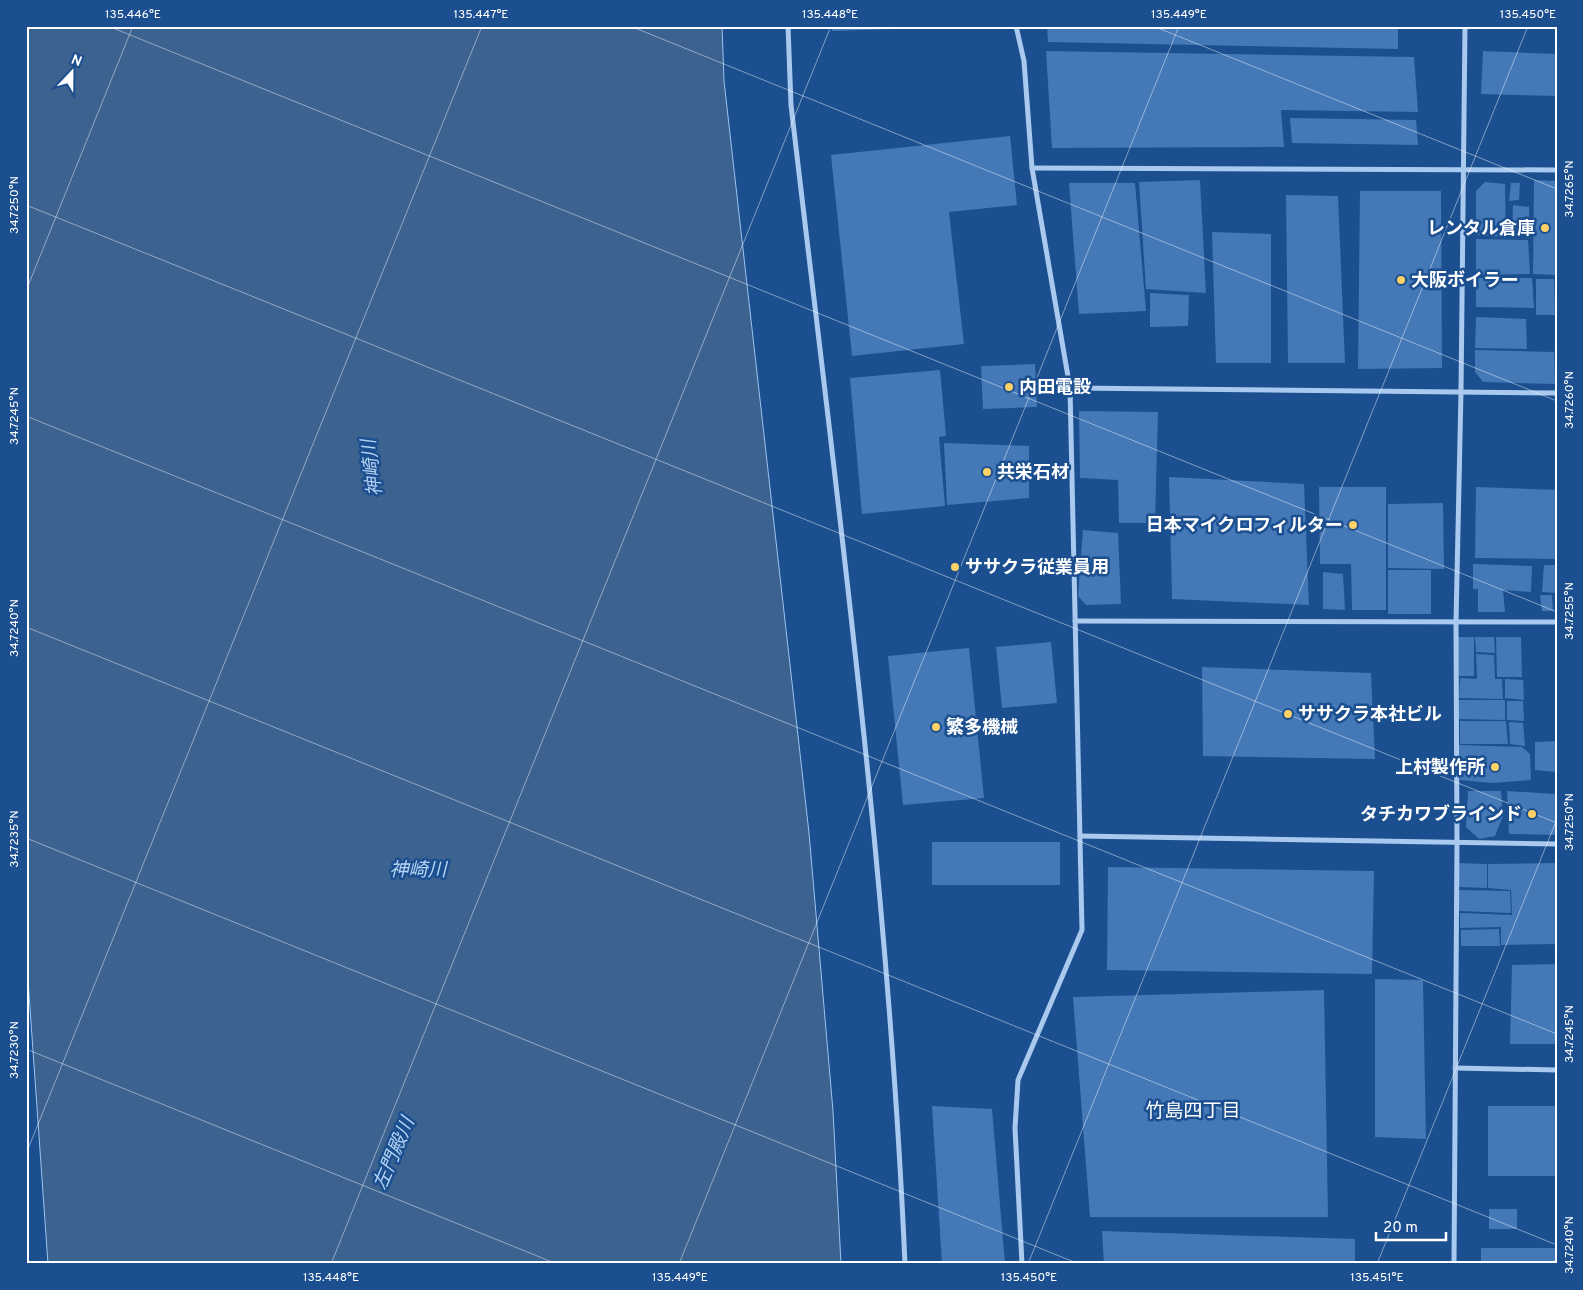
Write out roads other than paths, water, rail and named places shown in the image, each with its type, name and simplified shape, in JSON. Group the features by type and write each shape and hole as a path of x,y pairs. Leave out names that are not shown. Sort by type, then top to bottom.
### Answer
{"street":[{"path":"788,26 791,104 864,727 880,889 905,1264"},
{"path":"1016,26 1024,60 1032,168 1070,388 1082,930 1018,1080 1015,1128 1022,1264"},
{"path":"1454,1264 1457,842 1456,622 1461,392 1465,26"},
{"path":"1032,168 1557,170"},
{"path":"1070,388 1557,393"},
{"path":"1075,621 1557,622"},
{"path":"1080,836 1557,844"},
{"path":"1455,1068 1557,1070"}],"water":[{"name":"神崎川","path":"26,26 722,26 724,81 809,833 833,1111 841,1264 48,1264 26,951"}],"place":[{"name":"レンタル倉庫","path":"1545,228"},
{"name":"大阪ボイラー","path":"1401,280"},
{"name":"内田電設","path":"1009,387"},
{"name":"共栄石材","path":"987,472"},
{"name":"日本マイクロフィルター","path":"1353,525"},
{"name":"ササクラ従業員用","path":"955,567"},
{"name":"ササクラ本社ビル","path":"1288,714"},
{"name":"繁多機械","path":"936,727"},
{"name":"上村製作所","path":"1495,767"},
{"name":"タチカワブラインド","path":"1532,814"}],"district":[{"name":"竹島四丁目","path":"1193,1110"}],"water label":[{"name":"左門殿川","path":"393,1153"}]}
